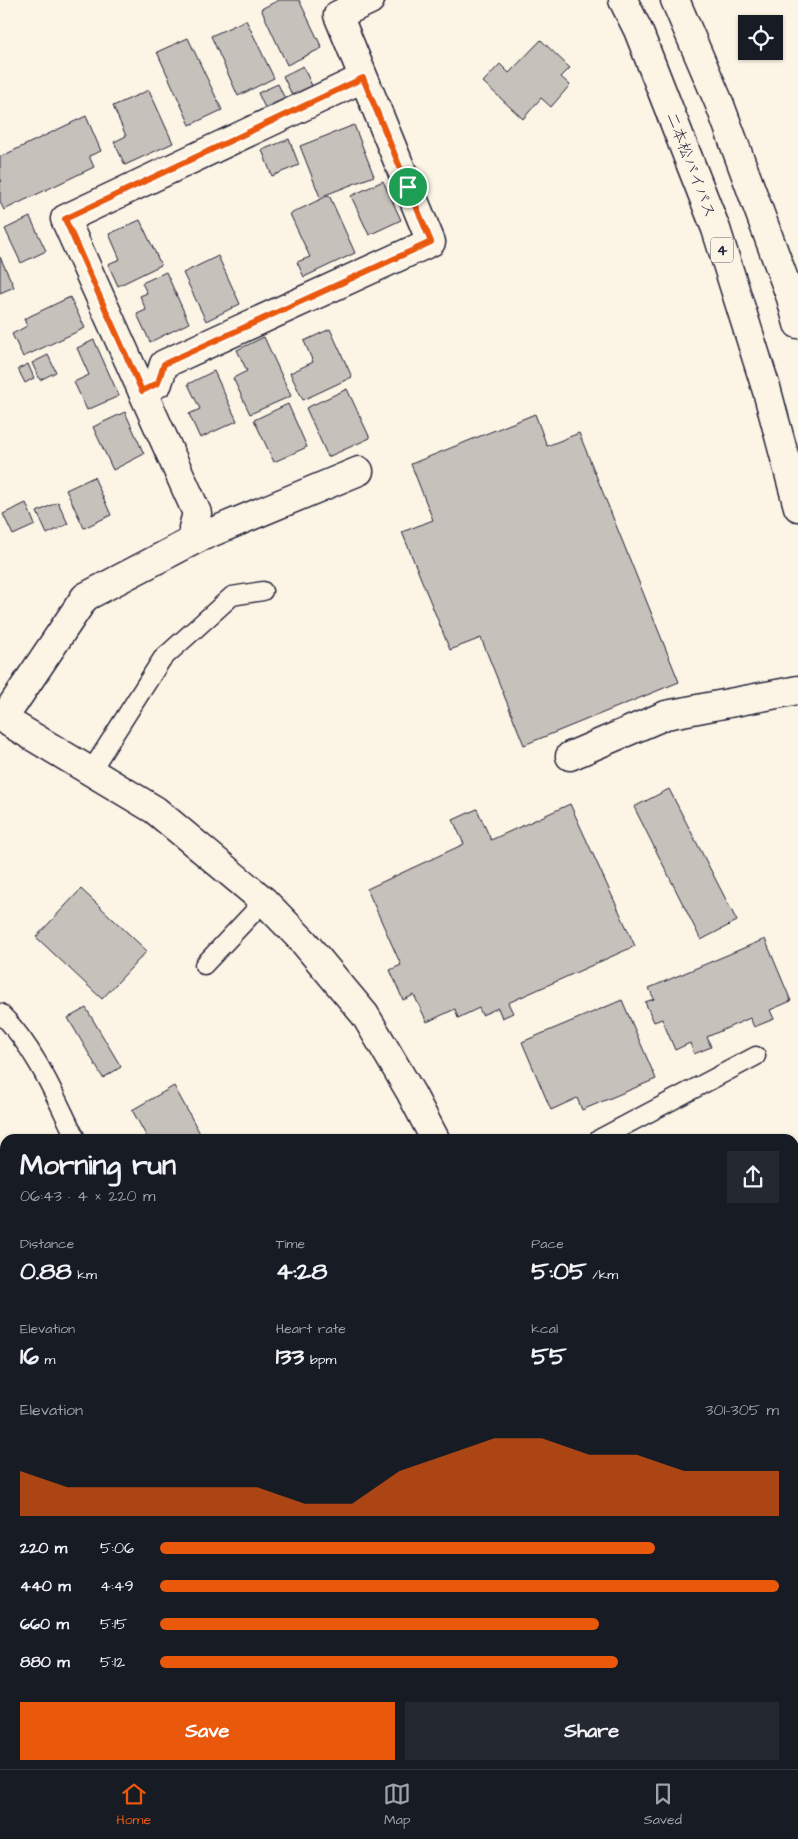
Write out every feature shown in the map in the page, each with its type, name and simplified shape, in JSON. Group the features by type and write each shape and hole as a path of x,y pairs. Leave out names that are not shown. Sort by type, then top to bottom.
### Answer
{"main road":[{"path":"142,391 158,383 164,364 431,242 338,15 370,0"},
{"name":"二本松バイパス","path":"623,0 638,30 716,230 767,391 798,507"},
{"path":"675,0 720,105 798,324"},
{"path":"198,538 193,528 198,513 65,219 363,78"},
{"path":"359,471 198,538 85,597 1,720 155,810 264,901 303,941 365,1015 411,1093 432,1134"},
{"path":"570,756 666,716 798,690"}],"lane":[{"path":"91,771 162,659 232,596 263,591"},
{"path":"204,965 264,901"},
{"path":"0,1013 37,1061 74,1134"},
{"path":"608,1134 756,1056"}],"building":[{"path":"279,0 299,0 322,48 287,65 261,9"},
{"path":"246,20 274,78 238,96 211,36"},
{"path":"188,38 222,110 190,125 157,52"},
{"path":"541,40 570,68 561,77 570,85 551,107 541,98 523,119 483,82 500,64 509,73"},
{"path":"303,66 313,88 293,97 283,76"},
{"path":"278,84 285,99 265,108 258,93"},
{"path":"149,90 173,143 125,165 114,142 126,136 113,106"},
{"path":"86,116 101,151 89,156 94,167 4,210 0,202 0,182 2,181 0,178 0,157"},
{"path":"354,125 374,176 320,197 300,146"},
{"path":"289,139 299,165 272,176 262,150"},
{"path":"383,181 401,220 369,235 351,196"},
{"path":"329,195 355,253 304,277 297,262 310,257 290,214"},
{"path":"30,217 46,251 21,263 5,229"},
{"path":"140,220 161,265 118,286 108,264 120,259 109,234"},
{"path":"218,256 240,304 206,321 183,273"},
{"path":"0,257 14,287 0,293"},
{"path":"166,272 189,323 150,342 137,314 146,310 140,296 147,293 142,283"},
{"path":"70,297 85,328 23,357 12,334 27,326 24,319"},
{"path":"330,329 352,377 303,400 290,373 313,362 304,341"},
{"path":"264,337 291,396 250,414 233,378 247,371 237,350"},
{"path":"94,340 119,396 87,410 74,382 89,375 77,348"},
{"path":"48,355 56,372 40,380 32,363"},
{"path":"28,364 34,378 25,383 18,369"},
{"path":"214,371 237,421 200,438 189,414 200,409 188,384"},
{"path":"347,389 370,438 328,457 306,408"},
{"path":"288,404 307,447 274,462 254,420"},
{"path":"125,412 144,454 113,470 93,427"},
{"path":"535,414 547,446 579,433 679,682 524,745 481,638 450,650 402,532 433,520 411,464"},
{"path":"94,477 111,515 84,528 66,490"},
{"path":"58,502 68,524 47,534 37,512"},
{"path":"26,503 35,525 13,535 3,514"},
{"path":"669,789 737,921 701,940 634,807"},
{"path":"570,804 635,946 508,1003 513,1013 502,1018 498,1008 482,1015 479,1008 458,1018 455,1009 427,1022 414,995 403,1000 390,970 401,965 367,889 464,844 453,820 477,809 491,840"},
{"path":"81,889 147,951 102,999 36,937"},
{"path":"765,939 791,1001 770,1010 774,1019 754,1027 750,1018 707,1037 711,1047 694,1054 690,1043 675,1050 662,1019 654,1022 645,1002 654,999 649,988"},
{"path":"622,1000 656,1079 582,1110 577,1098 551,1110 522,1042"},
{"path":"86,1008 121,1067 103,1078 68,1018"},
{"path":"174,1086 200,1134 145,1134 132,1110"}],"route":[{"path":"363,78 408,187 431,242 164,364 158,383 142,391 65,219 363,78"}]}
